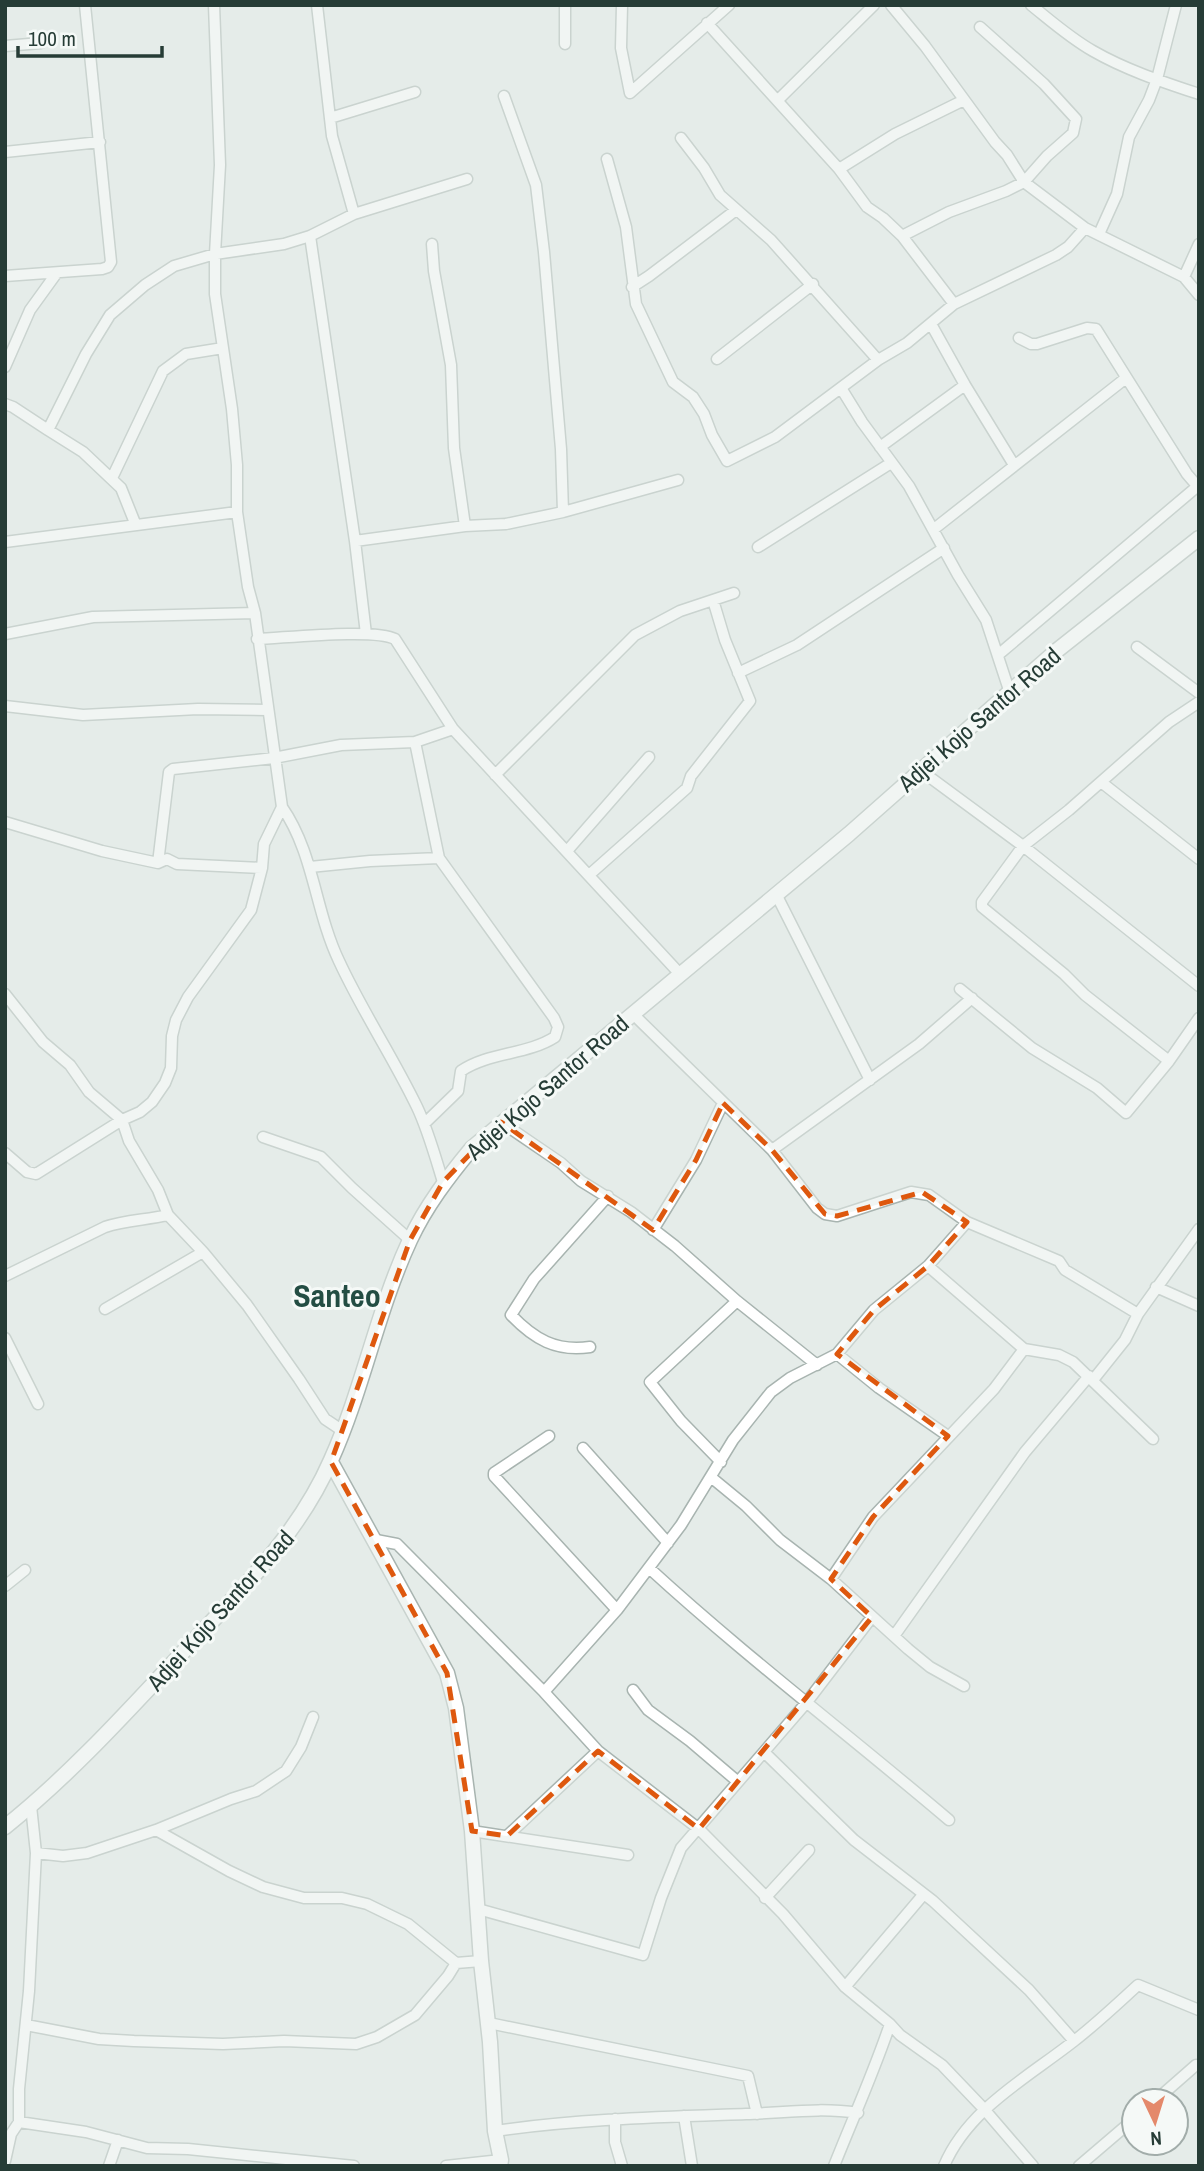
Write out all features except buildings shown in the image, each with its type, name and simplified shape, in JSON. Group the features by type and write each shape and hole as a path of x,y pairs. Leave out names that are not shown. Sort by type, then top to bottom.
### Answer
{"street":[{"path":"5,276 102,269 111,262 85,5"},
{"path":"214,5 220,165 215,294 237,465 237,512 248,587 255,613 282,807 292,821 310,867 338,960 424,1124 443,1182"},
{"path":"317,5 332,136 354,214"},
{"path":"565,5 565,44"},
{"path":"622,5 621,48 630,93 729,5"},
{"path":"778,100 874,5"},
{"path":"891,5 1007,155 1024,182 1085,228 1184,277 1199,295"},
{"path":"1031,5 1065,33 1093,51 1199,94"},
{"path":"1099,234 1117,194 1129,137 1157,79 1176,5"},
{"path":"707,23 839,169 867,207 902,236 954,304"},
{"path":"902,236 948,212 1024,182 1047,156 1073,133 1076,119 1044,84 980,27"},
{"path":"5,46 41,43"},
{"path":"330,118 415,92"},
{"path":"504,96 536,185 561,449 563,512"},
{"path":"839,169 895,134 964,100"},
{"path":"681,138 720,195 771,240 878,360"},
{"path":"5,152 100,142"},
{"path":"607,159 626,227 636,304 673,382 693,397 727,461 775,437 878,360 907,343 954,304 1056,255 1068,247 1085,228"},
{"path":"48,430 86,354 110,315 145,285 174,266 215,254 273,247 310,236 354,214 467,179"},
{"path":"632,286 736,210"},
{"path":"310,236 366,634"},
{"path":"432,244 434,271 451,365 454,448 465,526"},
{"path":"1184,277 1199,244"},
{"path":"5,366 30,310 56,274"},
{"path":"717,359 813,284"},
{"path":"931,324 1014,465"},
{"path":"998,655 1198,487 1187,474 1096,329 1087,328 1037,344 1019,338"},
{"path":"112,478 163,371 186,354 223,348"},
{"path":"934,529 1126,378"},
{"path":"880,447 965,385"},
{"path":"841,388 909,486 986,620 1009,691"},
{"path":"5,404 83,452 112,478 121,488 135,523"},
{"path":"758,547 891,463"},
{"path":"355,541 465,526 506,524 563,512 678,480"},
{"path":"5,542 135,523 237,512"},
{"name":"Adjei Kojo Santor Road","path":"5,1827 106,1735 257,1573 298,1522 331,1462 376,1329 410,1240 443,1182 472,1148 849,834 1009,691 1199,538"},
{"path":"738,673 797,645 944,548"},
{"path":"495,775 635,635 680,611 734,593"},
{"path":"589,875 687,788 691,776 750,701 725,640 713,600"},
{"path":"5,634 93,617 255,613"},
{"path":"257,639 366,634 386,634 395,639 453,729 680,974"},
{"path":"1138,647 1199,693"},
{"path":"1169,1061 1085,995 1064,974 982,907 983,897 1023,846 1169,722 1199,702"},
{"path":"5,706 83,715 198,709 267,710"},
{"path":"158,863 169,772 173,769 274,758 341,745 415,742 453,729"},
{"path":"415,742 439,858 558,1027 555,1037 544,1044 474,1062 461,1071 458,1091 424,1124"},
{"path":"567,851 649,757"},
{"path":"920,770 1023,846 1199,986"},
{"path":"1101,782 1199,859"},
{"path":"5,1153 27,1172 36,1174 122,1120 140,1112 152,1102 165,1083 170,1068 176,1020 188,997 251,910 262,868 264,844 282,807"},
{"path":"5,822 102,851 158,863 167,859 177,864 262,868"},
{"path":"310,867 439,858"},
{"path":"776,894 870,1080"},
{"path":"960,989 1032,1048 1097,1088 1126,1113 1169,1061 1199,1018"},
{"path":"5,994 43,1042 70,1065 89,1092 122,1120 129,1141 158,1190 168,1215 203,1252 247,1306 325,1419 343,1431"},
{"path":"772,1150 919,1044 972,998"},
{"path":"633,1014 772,1150 817,1208 825,1214 837,1216 911,1192 929,1195 967,1222 1059,1261 1065,1270 1138,1314"},
{"path":"653,1230 696,1160 723,1103"},
{"path":"501,1122 676,1246 737,1301 817,1365"},
{"path":"263,1136 321,1157 410,1240"},
{"path":"590,1347 558,1347 538,1339 511,1315 534,1279 608,1196"},
{"path":"5,1276 118,1222 136,1222 168,1215"},
{"path":"544,1692 617,1610 649,1568 712,1478 733,1440 771,1392 790,1378 837,1354 874,1310 928,1266 967,1222"},
{"path":"894,1636 1025,1452 1125,1340 1156,1287 1199,1229"},
{"path":"105,1309 203,1252"},
{"path":"928,1266 1024,1349 1059,1355 1073,1362 1153,1439"},
{"path":"1156,1287 1199,1306"},
{"path":"721,1462 681,1421 650,1382 737,1301"},
{"path":"5,1338 38,1404"},
{"path":"831,1579 873,1517 994,1389 1024,1349"},
{"path":"837,1354 878,1388 947,1436"},
{"path":"549,1437 494,1473 494,1476 617,1610"},
{"path":"583,1448 668,1542"},
{"path":"331,1462 447,1673 456,1708 472,1831 481,1961 489,2023 495,2131 501,2163 446,2166"},
{"path":"712,1478 746,1506 780,1540 831,1579 930,1667 964,1686"},
{"path":"376,1540 397,1544 544,1692 598,1751 699,1829 821,1956 845,1987 900,2035 942,2065 1033,2166"},
{"path":"649,1568 717,1630 949,1820"},
{"path":"5,1586 25,1570"},
{"path":"478,1909 643,1955 661,1898 681,1848 807,1702 872,1617"},
{"path":"634,1690 648,1710 737,1781"},
{"path":"36,1853 63,1856 87,1853 156,1830 231,1798 256,1791 286,1771 302,1747 313,1717"},
{"path":"507,1836 598,1751"},
{"path":"764,1752 854,1840 923,1895 1029,1990 1074,2041"},
{"path":"5,2161 8,2133 19,2122 36,1853 31,1806"},
{"path":"156,1830 263,1887 304,1898 342,1898 367,1904 408,1924 456,1963 481,1961"},
{"path":"472,1831 628,1855"},
{"path":"765,1898 808,1850"},
{"path":"845,1987 923,1895"},
{"path":"26,2025 99,2039 134,2042 223,2044 284,2041 356,2044 377,2037 415,2015 456,1963"},
{"path":"944,2166 949,2153 984,2109 1074,2041 1138,1985 1199,2010"},
{"path":"489,2023 748,2076 757,2113"},
{"path":"834,2166 858,2113 863,2092 890,2024"},
{"path":"1171,2087 1196,2065"},
{"path":"495,2131 615,2119 816,2109 858,2113"},
{"path":"684,2116 692,2166"},
{"path":"615,2119 615,2142 621,2155 622,2166"},
{"path":"19,2122 86,2132 147,2148 188,2149 354,2166"},
{"path":"1079,2166 1120,2131"},
{"path":"109,2166 118,2140"}],"highlighted area":[{"path":"723,1103 772,1150 825,1214 837,1216 922,1192 967,1222 928,1266 874,1310 837,1354 948,1436 873,1517 831,1579 872,1617 699,1829 598,1751 507,1836 472,1831 447,1673 331,1462 410,1240 443,1182 501,1122 653,1230 696,1160"}],"district":[{"name":"Santeo","path":"337,1295"}]}
